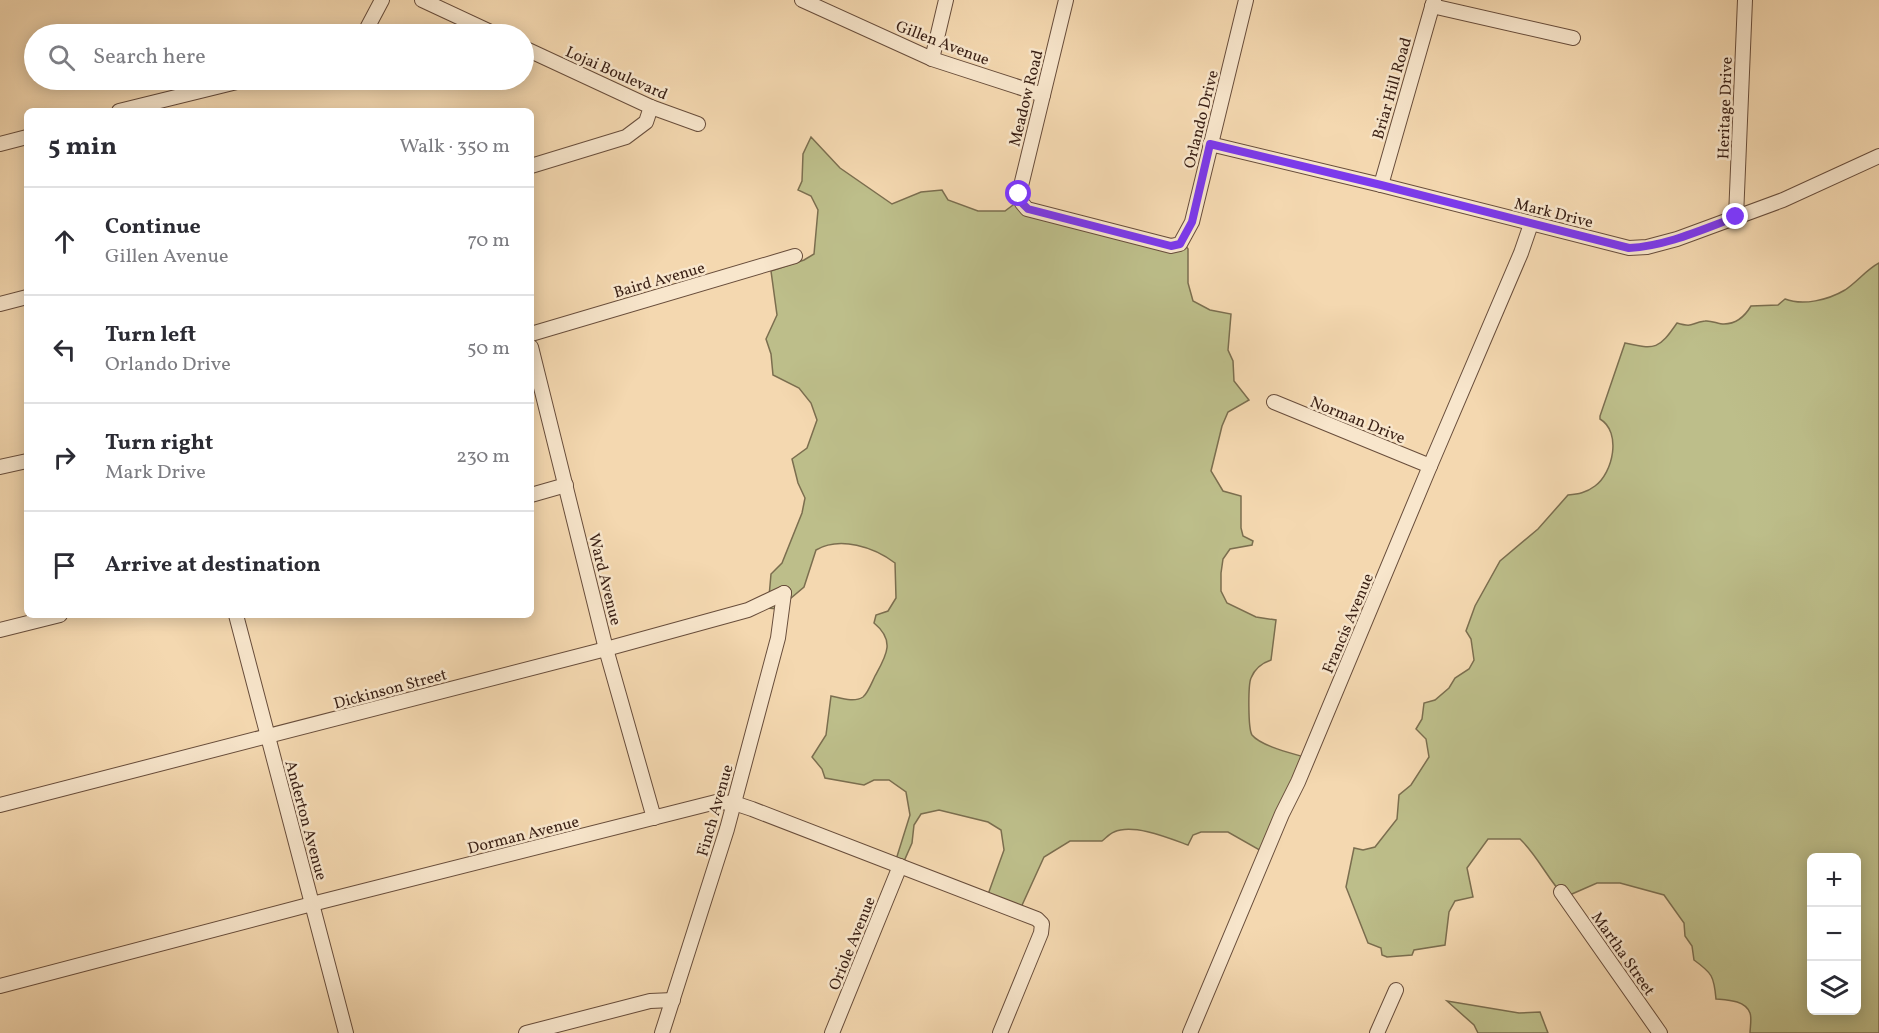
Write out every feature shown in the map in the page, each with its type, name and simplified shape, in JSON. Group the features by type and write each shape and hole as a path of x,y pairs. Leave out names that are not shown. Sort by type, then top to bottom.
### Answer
{"street":[{"path":"369,24 382,0"},
{"path":"422,0 474,24"},
{"name":"Gillen Avenue","path":"802,0 932,59 1043,95"},
{"path":"932,59 946,0"},
{"name":"Meadow Road","path":"1066,0 1019,194 1022,203 1028,209 1171,246 1180,244"},
{"name":"Orlando Drive","path":"1180,244 1192,222 1246,0"},
{"name":"Heritage Drive","path":"1736,217 1745,0"},
{"path":"1433,3 1573,38"},
{"name":"Briar Hill Road","path":"1381,185 1433,3"},
{"name":"Lojai Boulevard","path":"534,53 651,107 698,124"},
{"path":"131,108 204,90"},
{"path":"534,165 626,137 646,122 651,107"},
{"path":"0,144 24,137"},
{"name":"Mark Drive","path":"1210,144 1629,248 1647,247 1677,239 1783,200 1879,156"},
{"name":"Francis Avenue","path":"1190,1033 1521,253 1531,224"},
{"name":"Baird Avenue","path":"534,333 795,256"},
{"path":"0,304 24,298"},
{"name":"Ward Avenue","path":"534,359 606,649 654,818"},
{"name":"Norman Drive","path":"1274,402 1430,466"},
{"path":"0,468 24,462"},
{"path":"534,494 566,485"},
{"name":"Dickinson Street","path":"0,805 606,649 748,610 784,594"},
{"name":"Finch Avenue","path":"662,1033 734,804 778,638 784,594"},
{"path":"0,630 48,618"},
{"name":"Anderton Avenue","path":"237,618 346,1033"},
{"name":"Dorman Avenue","path":"0,986 716,802 734,804 1037,919 1042,924 1041,933 1000,1033"},
{"name":"Oriole Avenue","path":"832,1033 900,866"},
{"name":"Martha Street","path":"1561,892 1660,1033"},
{"path":"1377,1033 1396,990"},
{"path":"526,1033 650,1001 674,1000"}],"green space":[{"path":"811,137 840,168 892,204 921,192 942,190 948,200 978,211 1005,211 1017,202 1183,242 1188,249 1188,283 1193,301 1210,310 1231,314 1228,350 1233,361 1234,381 1249,400 1228,412 1222,426 1211,471 1223,491 1241,496 1243,536 1253,541 1252,545 1230,549 1223,559 1221,591 1227,603 1256,617 1276,620 1271,660 1257,669 1250,682 1249,716 1252,735 1269,746 1304,757 1263,852 1228,832 1201,832 1193,835 1188,845 1151,832 1131,829 1114,832 1102,841 1070,841 1044,857 1018,914 986,900 1004,850 1001,830 988,822 939,810 921,814 914,825 912,843 901,868 894,866 910,815 906,792 889,780 874,780 864,785 825,778 822,769 812,757 826,735 831,696 856,700 867,693 887,649 885,636 874,623 876,615 888,611 896,598 895,563 867,548 836,544 816,550 804,587 778,609 768,608 771,574 782,563 802,513 805,498 798,483 792,459 807,448 817,420 811,403 799,388 773,375 771,354 766,339 777,315 771,271 804,260 814,254 818,210 811,196 798,190 802,181 803,154"},
{"path":"1879,263 1879,1033 1750,1033 1751,1018 1748,1009 1735,1002 1716,999 1711,976 1694,960 1692,946 1685,936 1684,923 1664,895 1620,883 1597,883 1565,897 1520,839 1488,839 1467,868 1473,897 1455,901 1449,912 1445,945 1414,950 1412,955 1387,957 1382,955 1381,948 1368,943 1346,887 1354,848 1363,850 1375,847 1397,819 1399,795 1411,785 1429,757 1426,739 1416,729 1422,719 1424,703 1435,700 1449,688 1455,678 1469,669 1474,660 1471,639 1466,631 1475,606 1500,561 1538,529 1568,495 1582,493 1592,488 1606,472 1610,463 1613,442 1607,425 1600,419 1600,416 1625,343 1650,347 1661,343 1677,323 1689,325 1707,321 1728,324 1740,319 1751,306 1778,305 1785,299 1807,302 1831,297 1845,290"},
{"path":"1447,1001 1519,1013 1540,1012 1548,1033 1478,1033 1474,1025"}],"route":[{"path":"1019,194 1022,203 1028,209 1171,246 1180,244 1192,222 1210,144 1629,248 1647,247 1677,239 1736,217"}]}
